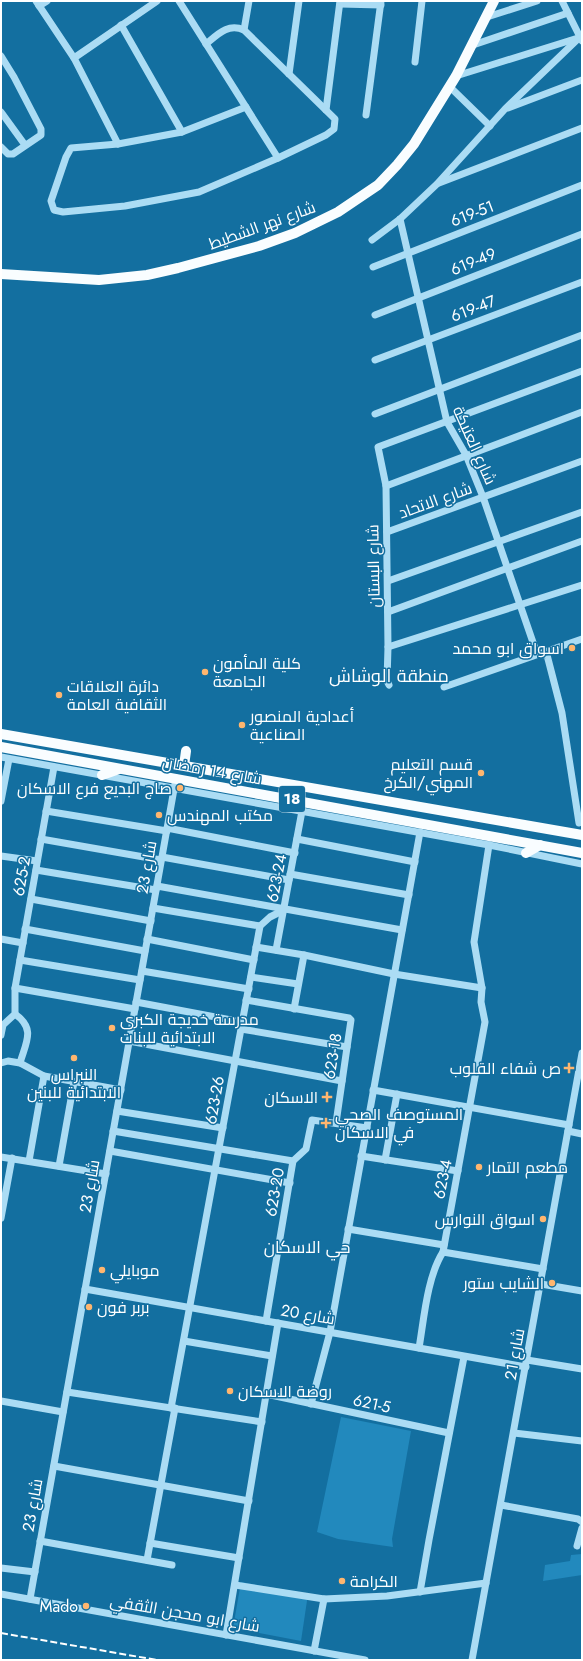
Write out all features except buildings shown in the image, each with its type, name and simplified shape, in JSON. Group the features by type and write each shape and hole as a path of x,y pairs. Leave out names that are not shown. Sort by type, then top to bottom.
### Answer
{"main road":[{"name":"شارع نهر الشطيط","path":"1,274 99,280 139,276 170,270 215,258 295,232 338,212 378,185 414,144 450,87 473,45 494,1"},
{"name":"شارع 14 رمضان","path":"1,734 582,836"},
{"name":"شارع 14 رمضان","path":"1,747 121,768 175,783 244,796 582,853"},
{"path":"184,766 186,751"},
{"path":"102,775 121,768"},
{"path":"526,853 540,845"}],"street":[{"path":"47,1 38,4 74,58 118,144"},
{"path":"74,58 158,1"},
{"path":"179,1 278,158"},
{"path":"244,30 249,1"},
{"path":"289,74 299,1"},
{"path":"414,62 422,1"},
{"path":"487,16 537,1"},
{"path":"562,1 581,38"},
{"path":"326,110 340,3 381,3 366,115"},
{"path":"473,45 568,13"},
{"path":"122,25 182,132"},
{"path":"206,44 219,32 239,28 244,30 335,119 334,129 326,135 278,158 199,192 125,206 63,212 54,210 50,201 66,157 71,148 118,144 182,132 246,107"},
{"path":"456,76 581,38"},
{"path":"372,240 400,219 437,184 505,109 581,38"},
{"path":"1,56 14,77 41,129 41,135 11,155 1,147"},
{"path":"505,109 582,80"},
{"path":"450,87 490,126"},
{"path":"1,112 25,145"},
{"path":"437,184 582,128"},
{"name":"619-51","path":"373,267 582,185"},
{"name":"شارع العتيکة","path":"400,219 409,253 438,390 447,422 466,455 483,497 537,654"},
{"name":"619-49","path":"375,315 582,234"},
{"name":"619-47","path":"375,360 582,282"},
{"path":"375,414 582,335"},
{"path":"447,422 582,371"},
{"path":"386,486 582,412"},
{"name":"شارع البستان","path":"389,685 387,681 388,581 386,486 378,447 447,422"},
{"name":"شارع الاتحاد","path":"387,532 582,461"},
{"path":"388,581 582,512"},
{"path":"388,612 582,541"},
{"path":"388,647 582,585"},
{"path":"444,687 537,654 582,640"},
{"path":"537,654 547,655 562,713 579,823"},
{"path":"1,757 102,775 175,783"},
{"path":"1,801 9,758"},
{"name":"625-2","path":"15,1014 15,988 54,767"},
{"name":"شارع 23","path":"30,1599 175,783"},
{"path":"244,796 302,811 489,845 582,864"},
{"path":"46,811 167,829 294,853"},
{"name":"623-24","path":"276,950 302,811"},
{"path":"312,1404 330,1332 420,832"},
{"path":"41,839 409,895"},
{"path":"297,839 415,862"},
{"name":"623-4","path":"419,1348 432,1277 436,1263 444,1248 486,1022 481,1002 482,988 474,942 489,845"},
{"path":"1,856 37,861"},
{"path":"36,870 156,888 402,930"},
{"path":"31,899 151,921"},
{"path":"153,908 260,926 270,916 284,910"},
{"name":"623-26","path":"147,1560 161,1485 184,1341 260,926"},
{"path":"25,930 145,951"},
{"path":"1,939 23,943"},
{"path":"147,939 254,960"},
{"path":"256,947 304,954 394,974 482,988"},
{"path":"246,1000 294,1009 304,954"},
{"path":"20,960 140,980"},
{"path":"142,972 248,990"},
{"path":"251,977 298,984"},
{"path":"15,988 136,1005 347,1047"},
{"name":"623-18","path":"294,1009 349,1018 351,1020 336,1123"},
{"path":"1,1035 2,1025 15,1014 24,1021 28,1027 28,1032 20,1063"},
{"path":"129,1041 342,1081"},
{"name":"شارع 21","path":"472,1660 569,1128 580,1082 582,1053"},
{"path":"1,1063 8,1061 20,1063 44,1076 121,1090"},
{"path":"29,1161 44,1076"},
{"path":"59,1166 74,1082"},
{"path":"373,1090 470,1107 569,1128 582,1134"},
{"path":"385,1160 396,1094"},
{"path":"117,1111 223,1128"},
{"name":"623-20","path":"266,1322 293,1161 306,1149 312,1120 336,1123"},
{"path":"336,1123 367,1128"},
{"path":"113,1131 293,1161"},
{"path":"110,1151 290,1183"},
{"path":"362,1156 458,1171"},
{"path":"1,1157 106,1174"},
{"path":"1,1218 12,1158"},
{"path":"348,1229 543,1269"},
{"path":"541,1284 582,1291"},
{"name":"شارع 20","path":"85,1289 464,1356 582,1369"},
{"path":"226,1635 278,1324"},
{"path":"184,1341 272,1356"},
{"path":"420,1592 464,1356"},
{"path":"67,1392 262,1422"},
{"name":"621-5","path":"266,1394 449,1433"},
{"path":"1,1401 63,1412"},
{"path":"514,1433 582,1441"},
{"path":"54,1466 249,1501"},
{"path":"501,1505 578,1519 582,1522"},
{"path":"577,1546 582,1528"},
{"path":"40,1541 172,1565"},
{"path":"150,1543 239,1558"},
{"path":"1,1568 35,1572"},
{"path":"234,1585 324,1599 388,1596 486,1583"},
{"name":"شارع ابو محجن الثقفي","path":"1,1594 365,1660"},
{"path":"314,1651 324,1599"}],"shaded area":[{"path":"341,1417 411,1431 392,1539 393,1547 338,1539 317,1532"},
{"path":"582,1554 582,1575 543,1581 545,1565 570,1561 571,1555"},
{"path":"241,1582 308,1594 301,1641 233,1628"}],"railway":[{"path":"1,1633 157,1660"}],"place":[{"name":"اسواق ابو محمد","path":"572,648"},
{"name":"كلية المأمون الجامعة","path":"205,672"},
{"name":"دائرة العلاقات الثقافية العامة","path":"59,695"},
{"name":"أعدادية المنصور الصناعية","path":"242,725"},
{"name":"قسم التعليم المهني/الكرخ","path":"481,773"},
{"name":"صاج البديع فرع الاسكان","path":"180,788"},
{"name":"مكتب المهندس","path":"159,815"},
{"name":"مدرسة خديجة الكبرى الابتدائية للبنات","path":"112,1028"},
{"name":"النبراس الابتدائية للبنين","path":"74,1058"},
{"name":"ص شفاء القلوب","path":"569,1068"},
{"name":"الاسكان","path":"327,1097"},
{"name":"المستوصف الصحي في الاسكان","path":"326,1123"},
{"name":"مطعم التمار","path":"479,1167"},
{"name":"اسواق النوارس","path":"543,1219"},
{"name":"موبايلي","path":"102,1270"},
{"name":"الشايب ستور","path":"552,1283"},
{"name":"بربر فون","path":"89,1307"},
{"name":"روضة الاسكان","path":"230,1391"},
{"name":"الكرامة","path":"342,1581"},
{"name":"Mado","path":"86,1606"}],"district":[{"name":"منطقة الوشاش","path":"389,676"},
{"name":"حي الاسكان","path":"307,1247"}]}
